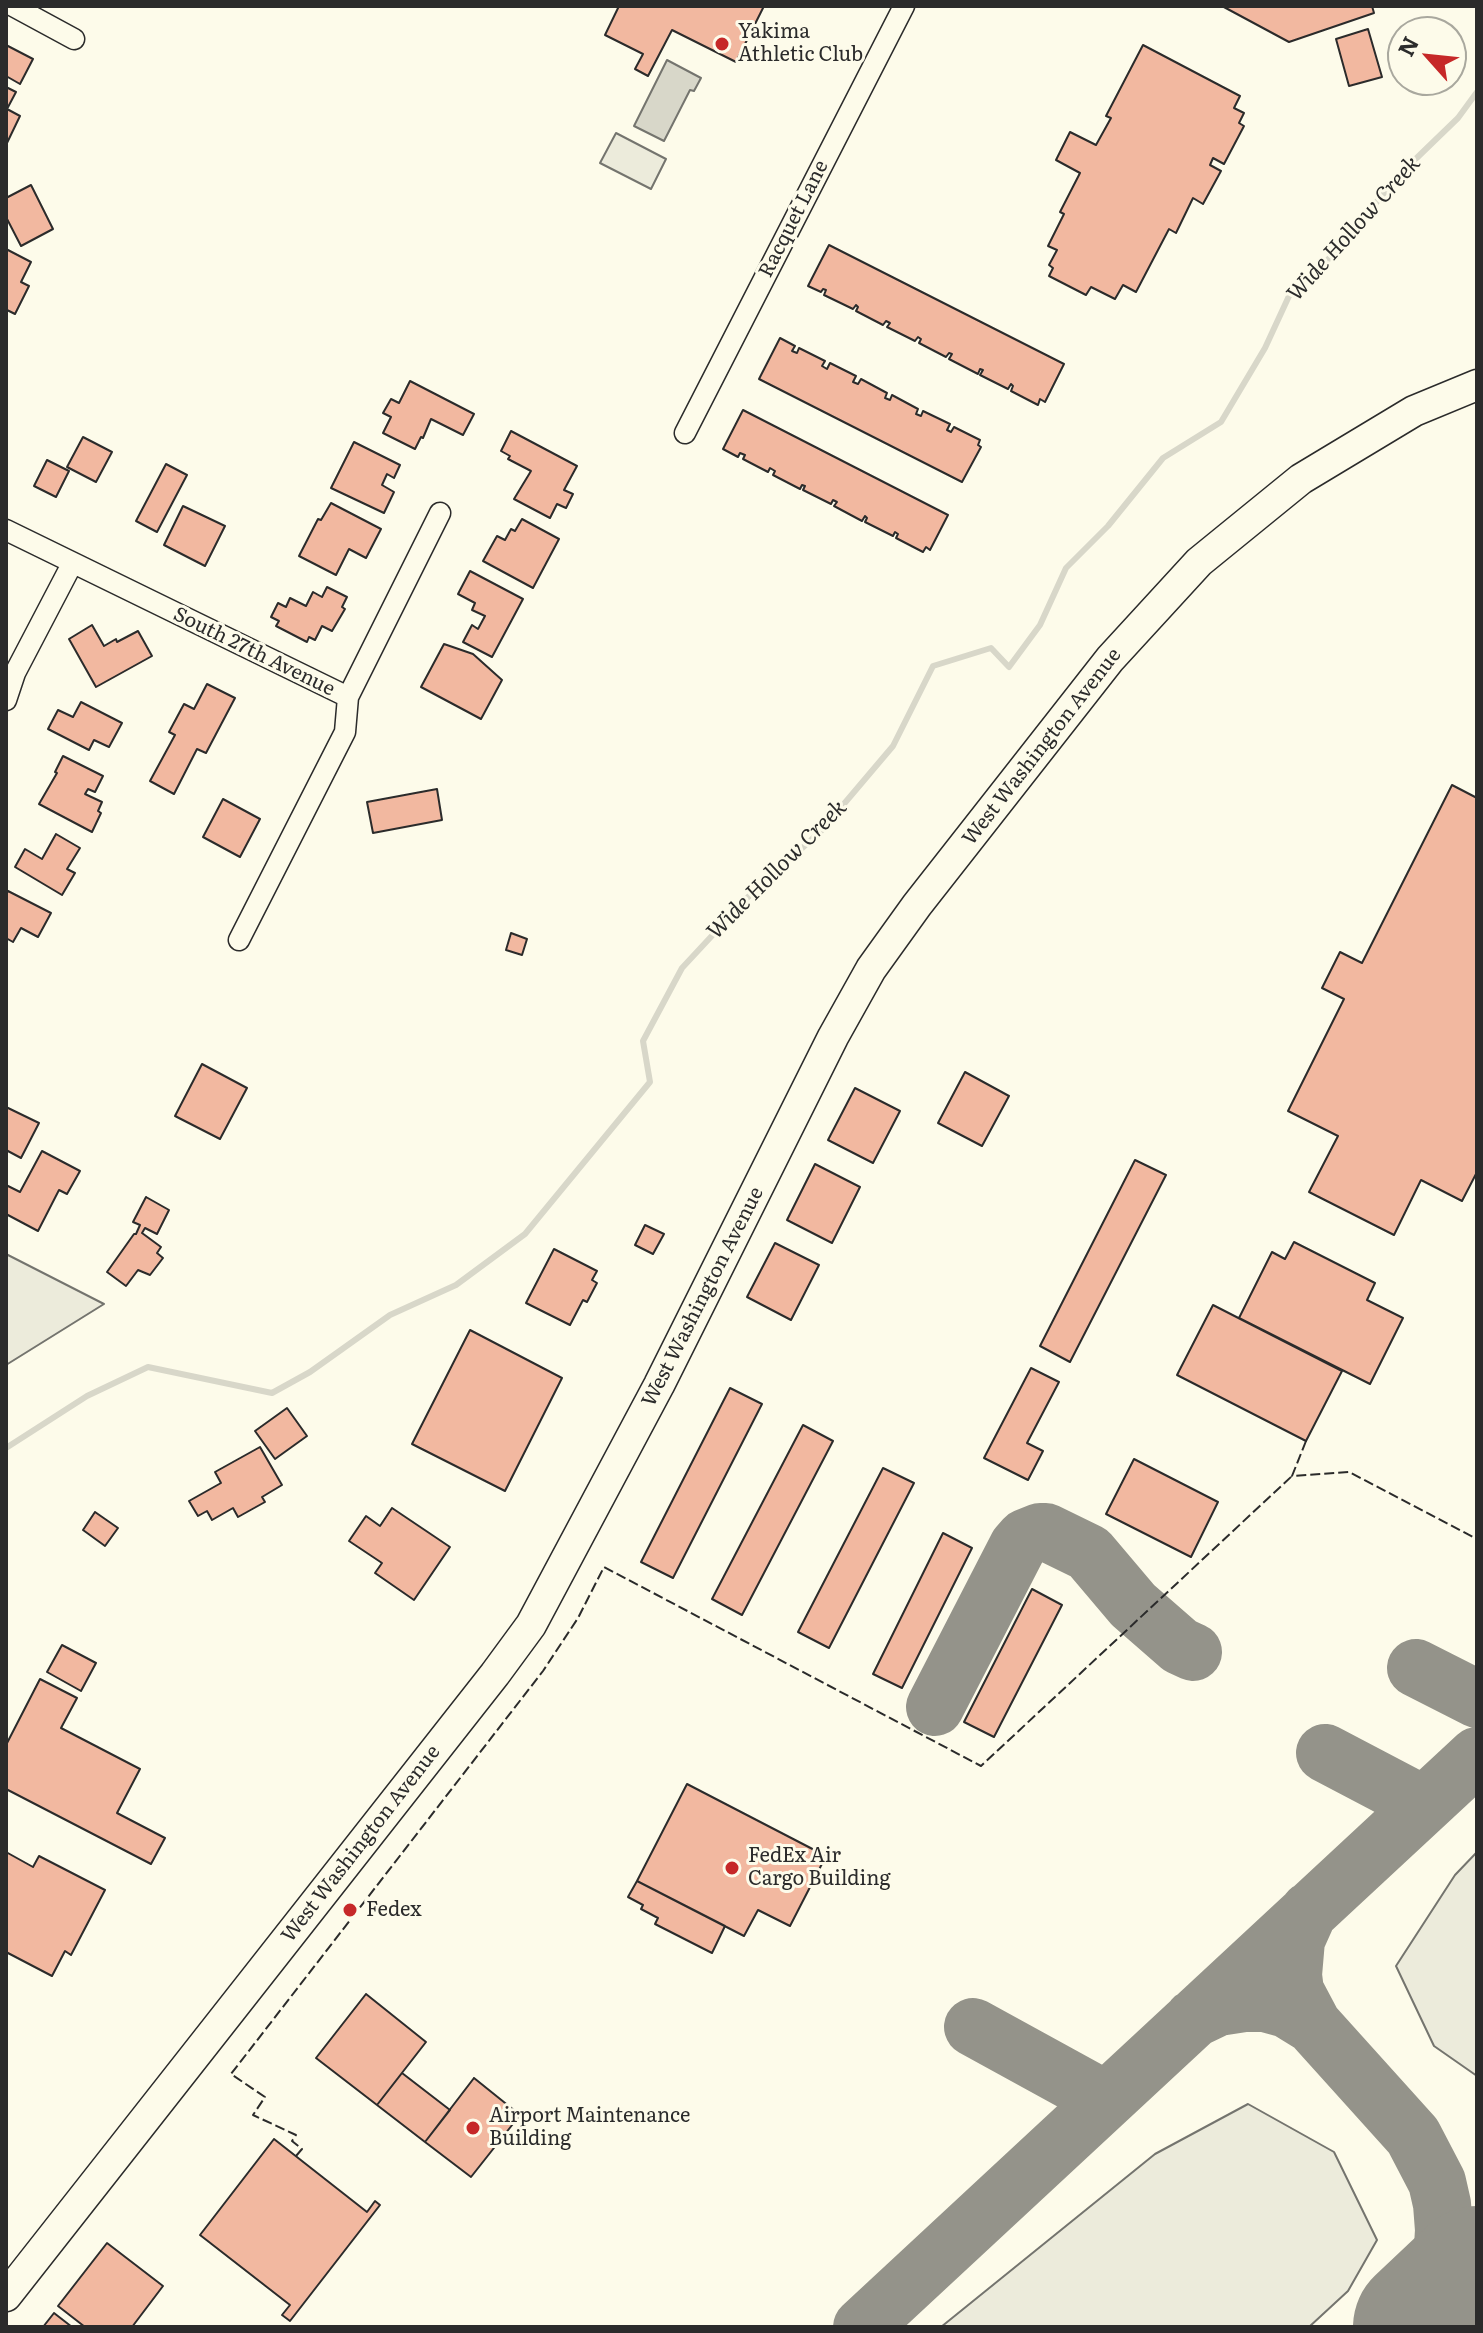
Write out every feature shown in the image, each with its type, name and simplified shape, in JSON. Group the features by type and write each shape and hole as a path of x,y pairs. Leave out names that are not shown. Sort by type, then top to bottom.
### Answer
{"main road":[{"name":"West Washington Avenue","path":"6,2296 531,1625 659,1385 833,1037 871,969 917,905 1110,659 1199,562 1301,479 1414,411 1477,385"}],"street":[{"path":"13,6 74,39"},
{"name":"Racquet Lane","path":"685,433 904,6"},
{"path":"348,697 440,513"},
{"name":"South 27th Avenue","path":"6,530 348,697 345,732 239,940"},
{"path":"6,700 15,673 72,564"}],"shaded area":[{"path":"667,60 701,78 694,91 690,90 664,141 634,126"},
{"path":"616,133 666,159 651,189 600,163"},
{"path":"6,1254 104,1304 6,1365"},
{"path":"1477,1852 1477,2076 1434,2046 1396,1966 1455,1875"},
{"path":"1248,2104 1334,2152 1377,2240 1348,2291 1309,2327 941,2327 1155,2154"}],"building":[{"name":"Yakima Athletic Club","path":"619,6 764,6 736,62 672,30 648,76 635,69 643,54 605,35"},
{"path":"1222,6 1372,6 1374,13 1289,42"},
{"path":"1368,29 1382,77 1349,86 1336,39"},
{"path":"6,45 33,59 20,84 6,76"},
{"path":"1143,45 1240,96 1234,108 1244,113 1239,123 1244,126 1224,164 1213,158 1210,165 1221,171 1203,204 1193,198 1176,233 1169,229 1136,292 1123,285 1115,299 1091,287 1086,295 1049,276 1053,268 1049,265 1057,250 1048,246 1064,214 1060,212 1080,173 1056,160 1070,132 1096,145 1111,118 1106,116"},
{"path":"6,87 16,92 7,109 20,116 6,145"},
{"path":"31,185 53,229 21,246 6,217 6,198"},
{"path":"829,245 1064,364 1045,402 1040,399 1038,405 1011,391 1011,384 1008,389 980,375 983,370 980,369 978,374 949,359 952,354 946,357 919,343 921,339 918,337 915,341 887,327 890,323 886,321 883,325 856,311 856,305 853,309 824,295 826,290 821,292 808,286"},
{"path":"6,249 31,262 21,282 29,286 15,314 6,312"},
{"path":"780,338 795,346 792,351 797,353 799,348 825,361 822,366 827,369 830,363 856,376 853,382 858,384 861,379 887,393 885,398 890,400 892,395 918,409 916,414 921,416 923,411 950,424 947,430 951,432 954,427 980,440 978,445 981,447 962,482 759,379"},
{"path":"410,381 474,414 463,435 431,419 415,449 383,433 391,417 383,413 391,399 399,403"},
{"path":"743,410 948,515 930,550 926,547 923,552 896,538 898,534 895,532 893,536 865,522 865,516 862,521 834,506 837,502 833,500 831,504 803,490 805,486 802,485 800,489 773,475 775,471 770,468 768,472 743,459 745,455 740,453 738,457 723,449"},
{"path":"511,431 577,466 564,490 573,494 566,508 557,504 550,518 514,499 531,471 508,459 510,456 501,451"},
{"path":"83,437 112,452 96,482 67,467"},
{"path":"354,442 400,465 394,478 387,474 382,485 394,492 384,513 331,488"},
{"path":"47,460 69,471 56,497 34,486"},
{"path":"166,464 187,475 157,532 136,521"},
{"path":"331,503 381,529 366,558 349,549 336,575 299,556 318,519 321,520"},
{"path":"183,506 225,526 205,566 164,545"},
{"path":"522,519 559,539 533,588 483,561 497,536 505,540"},
{"path":"470,571 523,599 492,657 463,642 472,625 478,629 485,616 472,610 475,603 458,594"},
{"path":"327,587 347,597 342,607 345,609 332,631 322,626 315,640 309,637 307,642 276,626 279,621 271,617 278,603 286,607 290,598 306,606 313,592 322,597"},
{"path":"92,625 104,646 138,631 152,656 96,687 69,639"},
{"path":"444,644 473,654 502,680 481,719 421,687"},
{"path":"207,684 235,698 206,753 197,749 174,794 150,781 175,735 169,732 184,704 194,709"},
{"path":"81,702 122,723 109,747 94,740 89,750 48,729 58,710 73,717"},
{"path":"63,756 103,776 95,792 88,789 85,794 102,802 98,811 101,813 92,832 39,804"},
{"path":"1452,785 1477,798 1477,1172 1462,1201 1421,1180 1394,1235 1309,1192 1338,1136 1288,1111 1344,999 1322,988 1340,952 1362,963"},
{"path":"437,789 442,820 373,833 367,802"},
{"path":"223,799 260,819 240,857 203,837"},
{"path":"56,834 80,848 67,869 75,873 62,895 15,867 25,849 42,859"},
{"path":"8,891 51,913 38,937 21,928 13,942 6,938"},
{"path":"511,933 527,939 522,955 506,950"},
{"path":"202,1064 247,1088 220,1139 175,1116"},
{"path":"965,1072 1009,1096 982,1146 938,1123"},
{"path":"855,1088 900,1111 873,1163 828,1140"},
{"path":"6,1107 39,1123 21,1158 6,1150"},
{"path":"42,1151 80,1171 67,1194 59,1190 38,1231 6,1214 6,1185 20,1192"},
{"path":"1135,1160 1166,1175 1070,1362 1040,1346"},
{"path":"815,1164 860,1187 832,1243 787,1220"},
{"path":"146,1197 169,1210 157,1234 145,1228 142,1233 161,1247 157,1253 163,1258 150,1275 138,1270 126,1286 107,1272 136,1234 140,1225 133,1222"},
{"path":"645,1225 664,1234 653,1254 635,1245"},
{"path":"1294,1242 1375,1283 1367,1300 1403,1318 1370,1384 1239,1318 1272,1252 1285,1259"},
{"path":"775,1243 819,1265 791,1320 747,1297"},
{"path":"554,1249 597,1271 592,1280 597,1283 587,1302 583,1300 570,1325 526,1303"},
{"path":"1213,1305 1342,1371 1306,1441 1177,1375"},
{"path":"470,1330 562,1378 505,1491 412,1444"},
{"path":"1031,1368 1059,1382 1027,1443 1043,1451 1028,1480 984,1458"},
{"path":"730,1388 762,1404 673,1578 641,1562"},
{"path":"287,1408 307,1436 275,1459 255,1431"},
{"path":"803,1425 833,1441 742,1615 712,1599"},
{"path":"260,1447 282,1485 262,1497 265,1502 238,1517 233,1508 212,1520 207,1511 198,1516 189,1501 221,1483 215,1472"},
{"path":"1134,1459 1218,1502 1191,1557 1106,1514"},
{"path":"883,1468 914,1483 829,1648 798,1632"},
{"path":"392,1508 450,1547 414,1600 375,1573 382,1563 349,1541 366,1516 380,1526"},
{"path":"95,1512 118,1528 105,1546 83,1530"},
{"path":"943,1533 972,1548 902,1688 873,1674"},
{"path":"1032,1589 1062,1605 994,1737 964,1722"},
{"path":"62,1645 96,1663 81,1691 47,1672"},
{"path":"40,1679 77,1698 61,1728 140,1769 117,1813 165,1838 151,1864 6,1789 6,1745"},
{"name":"FedEx Air Cargo Building","path":"687,1784 826,1856 790,1926 758,1910 744,1936 637,1881"},
{"path":"6,1852 33,1867 39,1856 105,1890 71,1955 65,1951 52,1976 6,1952"},
{"path":"637,1881 725,1926 712,1953 655,1924 658,1918 628,1897"},
{"path":"366,1994 426,2042 377,2105 316,2058"},
{"path":"402,2073 450,2110 425,2142 377,2105"},
{"name":"Airport Maintenance Building","path":"474,2078 520,2115 471,2177 425,2142"},
{"path":"274,2139 367,2212 375,2201 380,2205 290,2321 282,2315 290,2305 200,2235"},
{"path":"107,2243 163,2286 132,2327 85,2327 58,2306"},
{"path":"54,2313 72,2327 43,2327"}],"waterway":[{"name":"Wide Hollow Creek","path":"6,1448 87,1396 148,1367 272,1393 310,1372 390,1315 456,1285 525,1234 650,1082 643,1041 682,968 747,898 821,831 893,746 933,666 991,648 1009,667 1040,625 1066,568 1108,526 1163,458 1221,422 1265,348 1289,296 1337,251 1396,178 1458,118 1477,92"}],"taxiway":[{"path":"935,1707 1018,1546 1025,1538 1040,1532 1089,1553 1133,1605 1180,1646 1193,1652"},
{"path":"1416,1668 1477,1699"},
{"path":"1325,1753 1424,1805"},
{"path":"862,2327 1477,1756"},
{"path":"1193,2019 1218,2007 1265,2003 1287,2009 1313,2025 1295,1991 1293,1975 1296,1940 1309,1911"},
{"path":"1313,2025 1413,2136 1437,2182 1444,2230 1442,2263 1435,2290 1415,2327"},
{"path":"973,2027 1106,2100"}],"runway":[{"path":"1424,2327 1477,2277"}],"fence":[{"path":"1306,1441 1292,1476 1349,1472 1477,1539"},
{"path":"296,2156 302,2149 292,2141 296,2135 253,2115 265,2097 231,2074 543,1671 578,1618 604,1567 981,1766 1292,1476"}],"place":[{"name":"Yakima Athletic Club","path":"722,44"},
{"name":"FedEx Air Cargo Building","path":"732,1868"},
{"name":"Fedex","path":"350,1910"},
{"name":"Airport Maintenance Building","path":"473,2128"}]}
